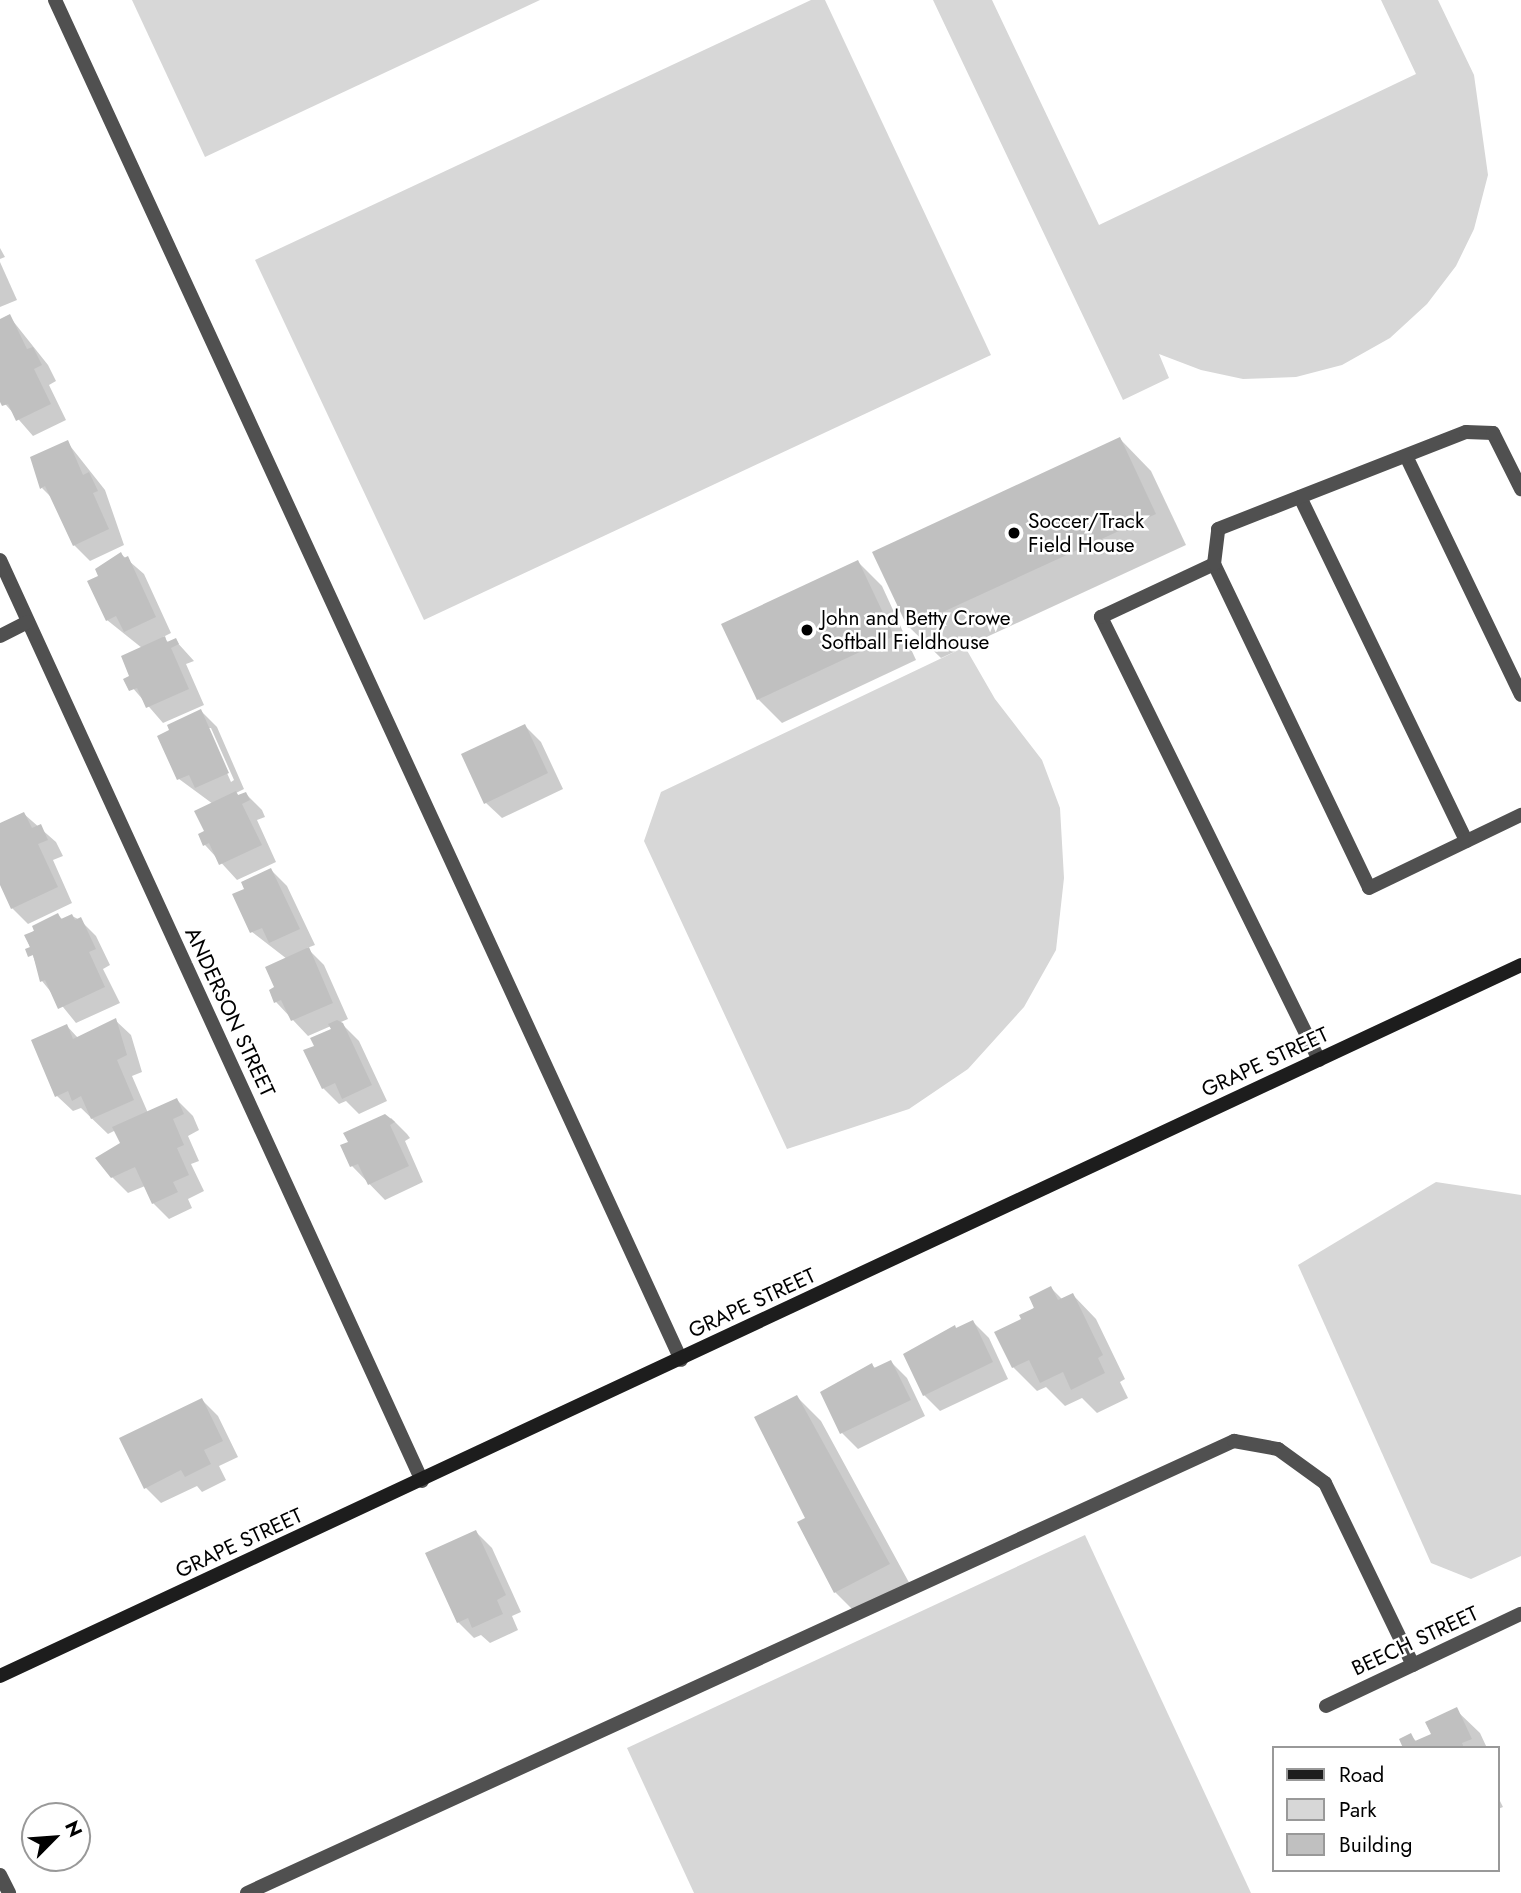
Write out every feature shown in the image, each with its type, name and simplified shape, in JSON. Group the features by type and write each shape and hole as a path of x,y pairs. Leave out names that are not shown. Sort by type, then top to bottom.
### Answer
{"street":[{"path":"55,0 681,1360"},
{"path":"1521,489 1493,433 1466,432 1218,529 1214,564 1369,888 1521,815"},
{"path":"1406,456 1521,695"},
{"path":"1300,497 1466,841"},
{"name":"ANDERSON STREET","path":"0,560 422,1481"},
{"path":"1214,564 1101,617 1319,1060"},
{"path":"0,636 28,622"},
{"name":"GRAPE STREET","path":"0,1676 681,1360 1521,965"},
{"path":"247,1893 1234,1441 1278,1449 1325,1483 1413,1665"},
{"name":"BEECH STREET","path":"1326,1706 1521,1614"},
{"path":"0,1875 9,1893"}],"green space":[{"path":"132,0 540,0 205,157"},
{"path":"811,0 825,0 991,355 424,620 255,260"},
{"path":"933,0 992,0 1099,225 1416,74 1381,0 1438,0 1474,75 1488,175 1474,229 1456,266 1427,304 1390,338 1342,365 1296,377 1243,379 1201,370 1159,354 1169,378 1123,400"},
{"path":"965,647 995,699 1042,760 1060,808 1064,878 1056,950 1024,1007 968,1069 909,1109 787,1149 644,841 661,792"},
{"path":"1436,1182 1521,1195 1521,1556 1471,1579 1431,1563 1298,1265"},
{"path":"1085,1535 1251,1893 694,1893 627,1748"}],"building":[{"path":"10,314 27,349 33,347 42,365 34,369 51,404 16,421 8,404 2,406 0,402 0,319"},
{"name":"Soccer/Track Field House","path":"1120,437 1156,514 908,628 872,552"},
{"path":"68,440 83,475 89,472 98,491 93,493 109,529 73,546 45,486 40,489 30,457"},
{"path":"121,552 124,558 128,556 156,617 124,632 116,616 106,621 87,581 98,576 95,569"},
{"name":"John and Betty Crowe Softball Fieldhouse","path":"858,560 894,636 757,700 721,624"},
{"path":"165,636 167,642 176,638 179,644 171,648 189,689 146,708 137,688 129,691 123,679 129,676 121,656"},
{"path":"201,709 229,773 195,788 189,775 177,780 157,736 169,730 167,725"},
{"path":"525,724 548,773 484,804 461,754"},
{"path":"236,791 238,795 246,792 250,800 242,804 262,845 219,865 209,843 203,846 198,834 204,831 194,811"},
{"path":"24,812 32,828 41,824 48,840 38,844 58,887 11,909 0,885 0,823"},
{"path":"271,868 300,929 269,943 262,928 250,933 232,894 244,889 241,882"},
{"path":"58,913 61,919 72,914 75,920 81,917 96,949 89,952 105,987 58,1009 45,980 40,982 33,955 28,957 25,949 30,947 24,935 34,931 32,926"},
{"path":"309,947 333,1003 291,1021 281,1000 274,1003 269,990 274,987 265,967"},
{"path":"116,1018 127,1055 117,1060 134,1100 91,1119 81,1096 72,1101 68,1091 55,1097 31,1040 67,1024 73,1039"},
{"path":"337,1020 343,1023 372,1085 342,1099 335,1083 322,1089 303,1050 314,1046 310,1038 331,1029 328,1024"},
{"path":"177,1098 184,1114 173,1119 184,1145 177,1148 189,1175 173,1182 178,1192 152,1204 135,1167 111,1178 95,1158 120,1143 112,1127"},
{"path":"385,1114 395,1122 390,1125 409,1166 368,1185 358,1164 350,1167 340,1145 348,1142 343,1133"},
{"path":"1051,1286 1058,1300 1073,1293 1103,1355 1098,1358 1105,1373 1071,1390 1063,1372 1040,1383 1029,1360 1012,1368 994,1332 1021,1319 1019,1315 1034,1308 1029,1297"},
{"path":"973,1320 993,1362 923,1396 903,1354 955,1325 956,1328"},
{"path":"891,1360 911,1400 840,1434 820,1392 872,1363 874,1368"},
{"path":"797,1395 890,1564 834,1593 797,1522 805,1518 754,1417"},
{"path":"202,1398 223,1441 204,1450 211,1464 185,1477 181,1470 144,1489 119,1438"},
{"path":"476,1530 506,1595 497,1600 503,1614 472,1628 468,1618 457,1623 425,1553"},
{"path":"1457,1707 1472,1739 1462,1743 1463,1746 1402,1746 1399,1739 1411,1733 1415,1741 1431,1734 1425,1722"}],"place":[{"name":"Soccer/Track Field House","path":"1014,533"},
{"name":"John and Betty Crowe Softball Fieldhouse","path":"807,630"}]}
